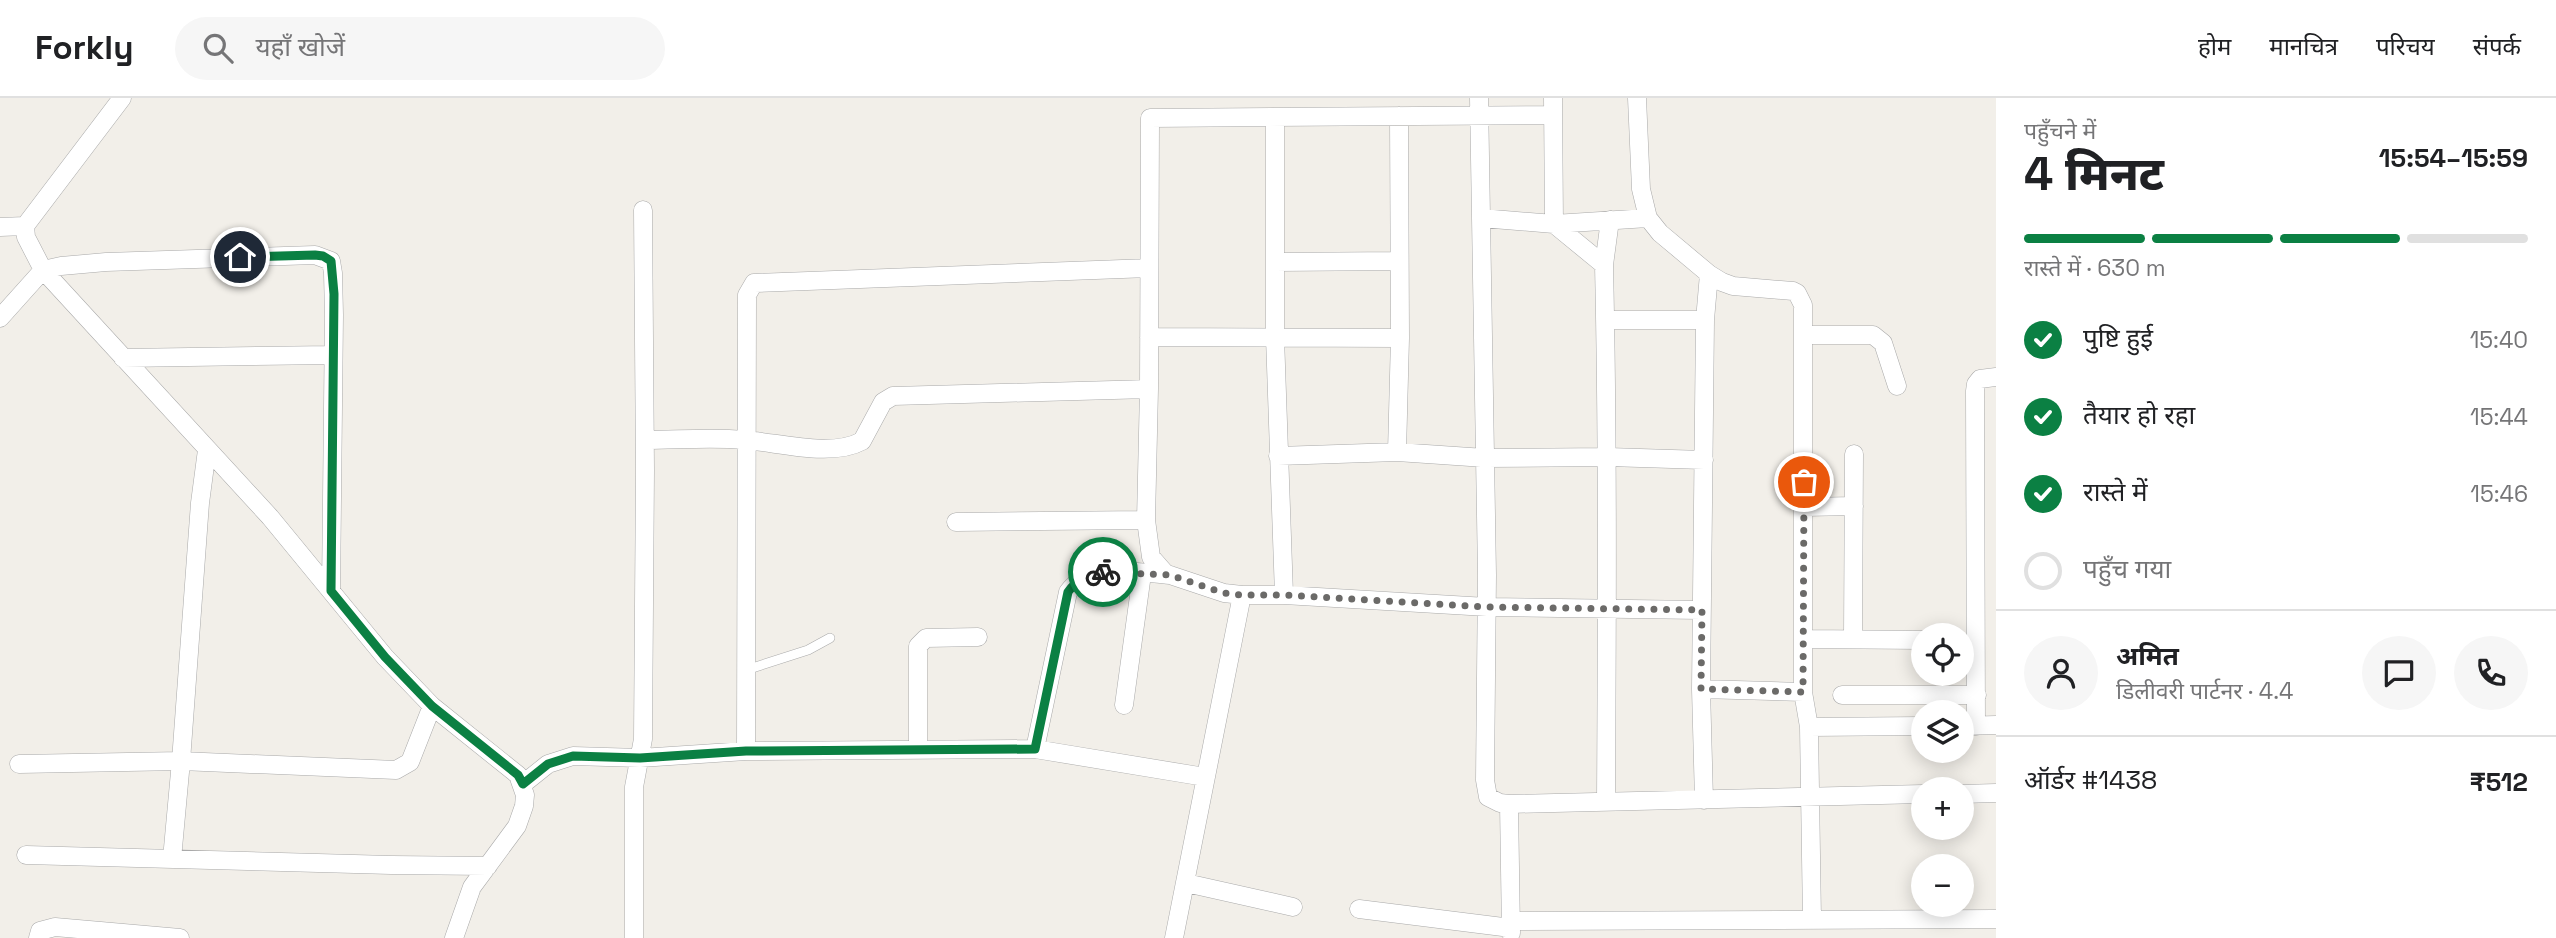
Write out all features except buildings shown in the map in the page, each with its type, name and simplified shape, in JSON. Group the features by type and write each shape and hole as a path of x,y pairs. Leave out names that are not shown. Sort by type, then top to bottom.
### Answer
{"street":[{"path":"122,98 24,226 26,237 43,270 270,517 385,657 432,706 518,775 523,784 524,806 517,826 468,896 454,938"},
{"path":"1637,98 1641,190 1648,218 1660,233 1709,274 1733,286 1797,293 1803,305 1803,692 1808,727 1812,920"},
{"path":"1479,106 1487,607 1486,792 1493,801 1509,804 1911,794"},
{"path":"1554,224 1553,107 1479,106 1399,116 1150,118 1146,520 1151,557 1165,573 1224,593 1241,595 1487,607 1702,610"},
{"path":"1397,452 1400,338 1399,116"},
{"path":"1275,117 1275,337 1284,595"},
{"path":"635,938 634,796 643,738 643,210"},
{"path":"1481,218 1554,224 1648,218"},
{"path":"1606,802 1608,457 1604,265 1610,220"},
{"path":"1554,224 1604,265"},
{"path":"0,227 24,226"},
{"path":"0,318 43,270 61,265 323,256 331,261 331,591"},
{"path":"1275,262 1399,261"},
{"path":"746,751 747,295 754,283 1149,268"},
{"path":"1704,800 1701,689 1705,320 1709,274"},
{"path":"1605,320 1705,320"},
{"path":"1803,335 1878,337 1883,343 1898,386"},
{"path":"1149,337 1400,338"},
{"path":"123,358 332,355"},
{"path":"1969,623 1975,391 1980,379 1996,377"},
{"path":"645,440 745,440 805,447 853,446 862,441 883,402 893,396 1149,389"},
{"path":"172,859 200,503 207,450"},
{"path":"1278,456 1397,452 1485,458 1608,457 1704,460"},
{"path":"1853,639 1854,454"},
{"path":"1804,507 1854,506"},
{"path":"956,522 1146,520"},
{"path":"1035,749 1068,592 1075,582 1084,576 1102,572 1170,575"},
{"path":"1124,705 1142,574"},
{"path":"1174,938 1241,595"},
{"path":"918,750 918,646 926,638 978,638"},
{"path":"1803,639 1911,640"},
{"path":"1974,674 1977,695 1974,707"},
{"path":"1701,689 1803,692"},
{"path":"1842,695 1977,695"},
{"path":"19,764 181,761 396,770 410,762 432,706"},
{"path":"1974,726 1996,725"},
{"path":"1808,727 1911,726"},
{"path":"523,784 548,764 573,756 640,758 746,751 1035,749 1205,777"},
{"path":"1974,794 1996,793"},
{"path":"1509,804 1511,929"},
{"path":"26,855 488,866"},
{"path":"1186,883 1293,907"},
{"path":"1359,908 1511,929 1812,920 1996,919"},
{"path":"38,938 40,931 55,927 180,938"}],"lane":[{"path":"746,670 808,650 830,638"}],"way so far":[{"path":"1103,572 1170,575 1224,593 1241,595 1487,607 1702,610 1701,689 1803,692 1804,482"}],"route":[{"path":"240,257 315,255 331,261 334,294 331,591 385,657 432,706 518,775 523,784 548,764 573,756 640,758 746,751 1035,749 1068,592 1075,582 1084,576 1103,572"}]}
